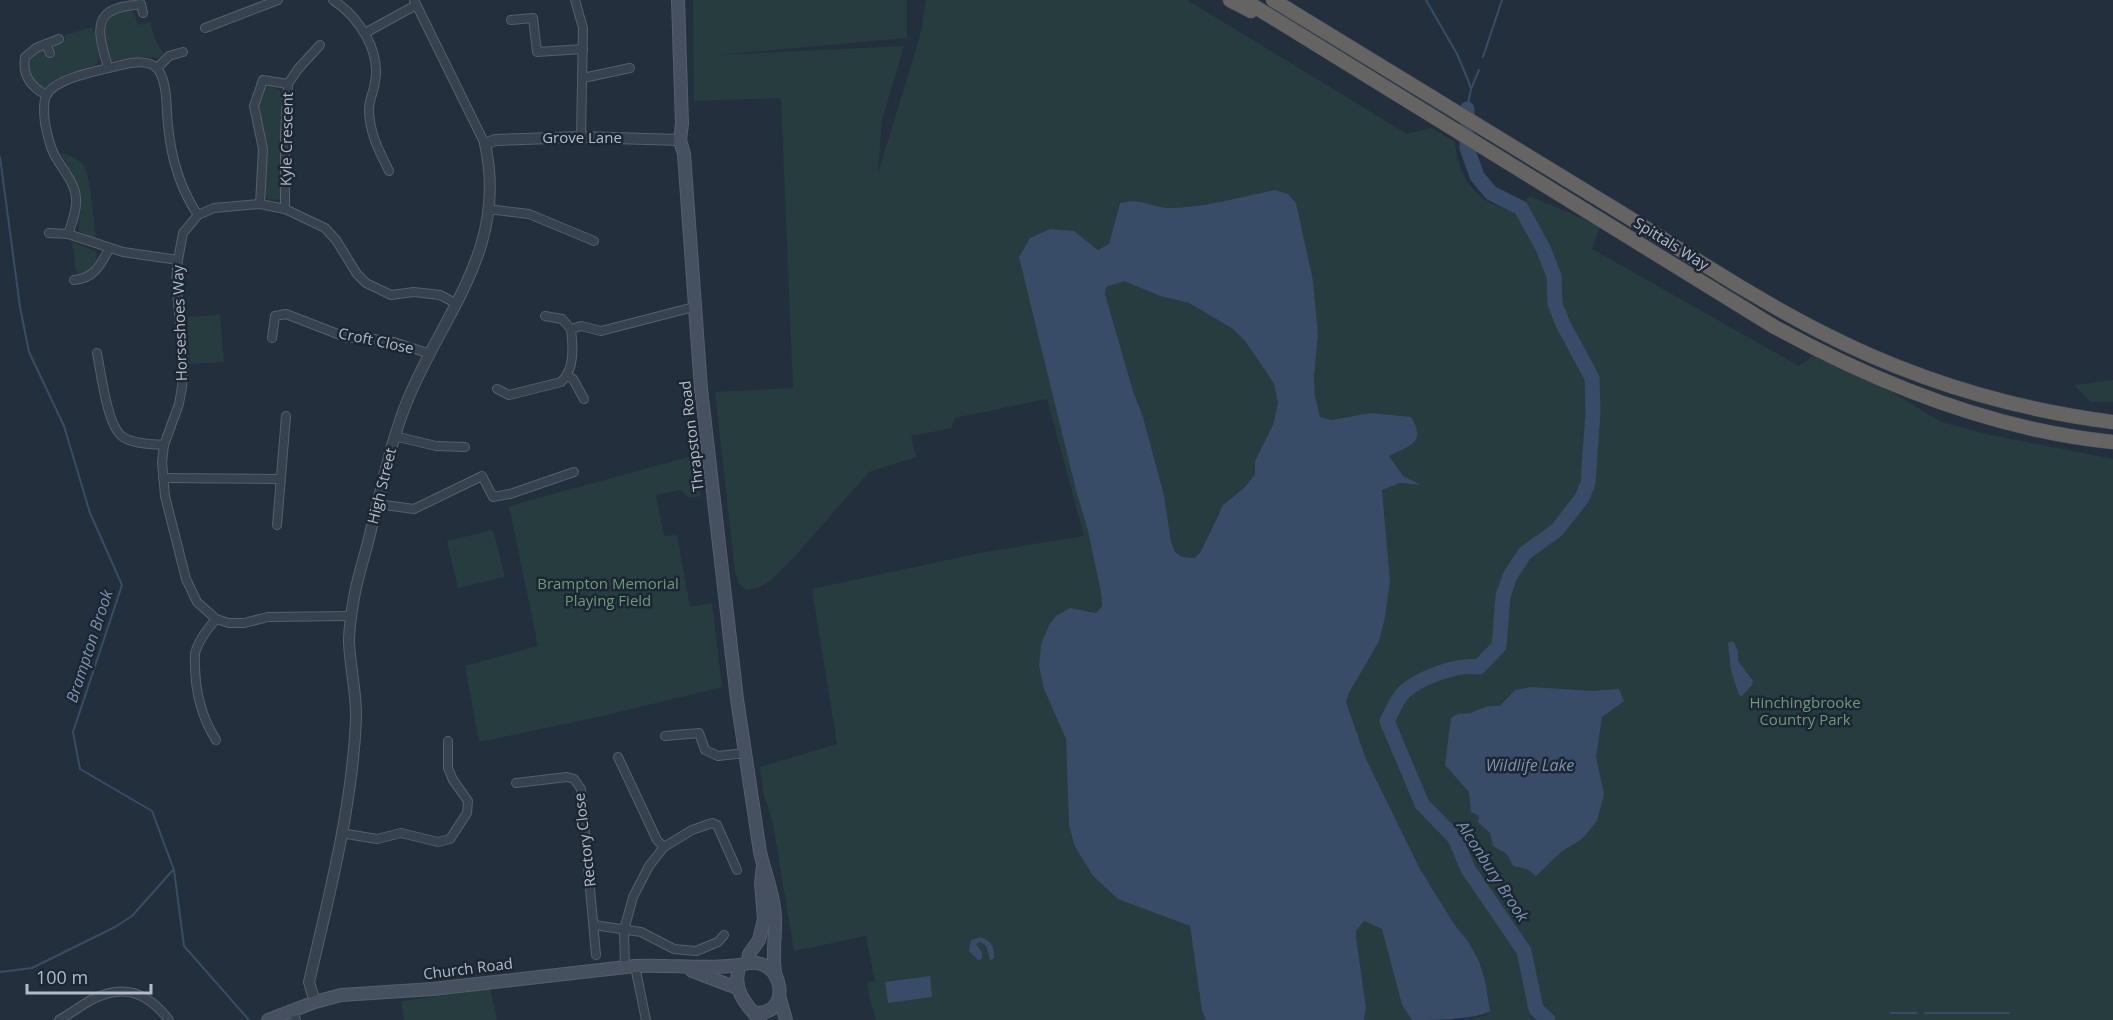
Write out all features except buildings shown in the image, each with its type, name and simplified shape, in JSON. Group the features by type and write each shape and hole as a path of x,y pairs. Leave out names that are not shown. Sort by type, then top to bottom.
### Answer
{"highway":[{"path":"1230,0 1291,29"},
{"name":"Spittals Way","path":"1244,0 1773,326 1844,364 1924,397 1984,416 2039,431 2113,442"},
{"name":"Spittals Way","path":"1273,0 1782,311 1853,348 1930,379 2000,400 2045,411 2113,422"}],"main road":[{"name":"Thrapston Road","path":"678,0 682,124 680,140 684,154 701,389 745,753 763,866 769,881 775,915 772,963 786,1020"},
{"name":"Thrapston Road","path":"737,988 737,972 759,940 764,919 761,883 763,866"},
{"name":"Church Road","path":"268,1020 294,1015 315,1002 341,996 421,990 630,967 724,967 744,964"},
{"path":"744,964 763,965 776,978"},
{"path":"680,966 737,988 746,1005 757,1016 770,1014 776,1009 780,999"}],"street":[{"path":"205,28 278,0"},
{"path":"333,0 342,6 365,33 376,57 376,81 369,107 371,131 389,171"},
{"path":"574,0 583,28 581,136"},
{"path":"365,33 415,2"},
{"name":"High Street","path":"315,1002 309,982 341,832 351,769 356,718 349,642 350,616 362,560 394,436 408,397 472,274 484,238 488,209 489,165 484,144 415,2"},
{"path":"108,68 100,31 103,20 108,13 117,8 141,4 143,13"},
{"path":"511,20 533,18 537,52 583,49"},
{"path":"46,95 30,83 23,70 25,57 36,48 48,48 59,39"},
{"name":"Kyle Crescent","path":"285,209 285,133 288,84 320,45"},
{"path":"157,68 169,56 183,52"},
{"path":"68,234 76,199 74,188 53,151 47,134 44,118 46,95 72,78 108,68 142,63 157,68"},
{"path":"157,68 165,91 167,124 174,166 198,215 214,208 260,204 285,209 325,228 366,283 391,295 414,292 440,295 457,304"},
{"path":"583,78 630,68"},
{"path":"260,204 263,149 254,106 262,80 288,84"},
{"name":"Grove Lane","path":"484,144 495,140 581,136 680,140"},
{"path":"488,209 529,214 594,241"},
{"name":"Horseshoes Way","path":"198,215 183,233 178,260 176,281 184,366 179,404 164,445 163,478 165,496 186,579 197,602 216,619"},
{"path":"49,233 68,234 109,249 147,257 178,260"},
{"path":"74,280 90,275 98,268 109,249"},
{"path":"571,329 581,326 601,331 694,307"},
{"name":"Croft Close","path":"272,338 275,316 286,314 348,338 394,342 430,354"},
{"path":"497,389 509,395 561,382 567,376 570,368 571,329 562,319 545,316"},
{"path":"97,353 113,425 118,433 133,441 164,445"},
{"path":"567,376 573,380 584,399"},
{"path":"277,525 286,416"},
{"path":"394,436 436,446 465,447"},
{"path":"377,504 414,509 482,476 493,497 510,494 574,472"},
{"path":"163,478 280,479"},
{"path":"216,740 207,725 197,697 195,652 216,619 229,623 244,623 268,617 350,616"},
{"path":"665,736 699,733 705,750 718,756 745,753"},
{"path":"341,832 377,839 401,833 438,842 450,839 467,813 468,801 453,780 448,768 448,741"},
{"path":"618,757 657,840 664,848"},
{"name":"Rectory Close","path":"516,783 567,777 574,779 581,789 596,955"},
{"path":"646,1020 630,967 624,930 633,897 649,866 664,848 692,831 711,823 717,825 737,870"},
{"path":"594,925 641,932 674,949 696,951 718,942 724,935"},
{"path":"59,1020 92,1000 127,990 145,997 169,1020"}],"green space":[{"name":"Hinchingbrooke Country Park","path":"693,0 907,0 907,38 717,55 904,46 882,120 878,173 920,36 926,0 1187,0 1407,134 1432,128 1455,142 1464,176 1475,191 1489,202 1517,210 1530,196 1600,226 1592,249 1799,366 1813,356 1886,388 1941,422 1991,435 2113,459 2113,1020 1462,1020 1484,1016 1490,1011 1479,961 1420,869 1366,759 1346,702 1390,580 1382,489 1400,483 1419,485 1403,476 1391,460 1370,413 1332,420 1320,417 1315,397 1314,377 1318,335 1274,190 1197,206 1164,208 1134,201 1120,203 1109,244 1098,250 1074,231 1065,444 1088,531 1102,606 1096,613 1086,610 1039,666 1044,689 1066,739 1069,825 1074,845 1093,876 1118,898 1190,926 1202,1011 1206,1020 876,1020 867,982 875,981 866,936 794,951 773,824 763,792 760,767 837,744 812,589 985,552 1084,536 1047,399 954,418 952,428 911,436 916,457 869,472 770,581 760,587 746,590 739,584 735,572 715,392 793,388 781,98 694,101"},
{"path":"129,10 134,13 138,25 150,22 155,39 163,53 158,58 140,57 111,61 104,25 113,15"},
{"path":"93,27 100,58 97,63 88,70 63,78 45,88 37,85 27,71 31,57 43,49 47,55 52,53 53,47 65,40 65,35"},
{"path":"269,86 279,90 283,96 283,197 280,200 267,199 263,194 266,148 259,106 263,90"},
{"path":"61,153 74,158 85,167 96,239 79,231 81,202 79,189"},
{"path":"72,242 96,251 94,267 80,276 76,271"},
{"path":"1124,280 1160,296 1189,303 1233,329 1245,341 1274,384 1278,403 1273,425 1255,461 1255,474 1218,514 1201,551 1195,558 1182,557 1175,552 1171,541 1164,495 1143,417 1133,391 1105,294 1106,287"},
{"path":"220,315 224,362 190,364 187,317"},
{"path":"2113,380 2113,402 2091,402 2074,385"},
{"name":"Brampton Memorial Playing Field","path":"696,455 701,496 690,498 680,490 656,495 664,536 677,535 690,607 712,603 722,687 607,715 479,742 465,666 538,646 509,506"},
{"path":"493,530 505,577 458,588 447,541"},
{"path":"1364,921 1382,929 1402,1005 1412,1020 1364,1020 1366,1007 1356,931"},
{"path":"490,989 497,1020 404,1020 401,1001"}],"water":[{"path":"1274,190 1288,194 1296,203 1313,281 1318,335 1314,377 1315,396 1320,417 1332,420 1370,413 1411,417 1417,433 1414,442 1389,456 1403,476 1421,485 1400,483 1382,490 1390,580 1385,617 1379,641 1346,702 1366,759 1420,869 1479,961 1490,1011 1483,1014 1453,1019 1412,1020 1402,1005 1382,929 1364,921 1356,931 1356,937 1366,1007 1364,1020 1206,1020 1202,1011 1190,926 1118,899 1093,876 1074,845 1069,825 1066,739 1044,689 1039,666 1041,645 1049,625 1056,616 1070,608 1096,613 1102,606 1101,593 1088,531 1019,257 1030,238 1050,229 1074,231 1098,250 1109,244 1120,203 1135,201 1164,208 1184,207 1210,204","holes":["1124,281 1160,296 1189,303 1233,329 1245,341 1274,384 1278,403 1273,425 1255,461 1255,474 1245,487 1223,505 1201,551 1195,558 1182,557 1175,552 1171,541 1164,495 1143,417 1133,391 1105,294 1106,287"]},
{"path":"1733,641 1738,651 1738,661 1753,681 1742,696 1739,695 1731,671 1728,643"},
{"name":"Wildlife Lake","path":"1531,687 1592,691 1619,689 1624,701 1602,717 1596,757 1604,794 1597,821 1582,839 1561,852 1536,876 1527,869 1513,866 1507,854 1493,846 1490,833 1478,822 1479,816 1471,812 1469,792 1445,765 1451,718 1487,707 1500,706 1515,690"},
{"path":"981,937 992,945 994,959 990,960 986,947 980,942 976,944 982,952 982,959 978,960 969,951 971,940"},
{"path":"930,976 932,997 888,1003 885,982"}],"waterway":[{"name":"Alconbury Brook","path":"1426,0 1457,54 1468,80 1471,89 1467,109"},
{"path":"1483,57 1502,0"},
{"path":"1471,89 1479,70"},
{"name":"Alconbury Brook","path":"1467,109 1467,148 1477,176 1491,193 1521,208 1543,248 1554,276 1555,304 1563,324 1592,378 1593,412 1588,483 1582,498 1557,530 1525,553 1510,576 1503,596 1499,646 1479,667 1450,670 1411,686 1399,698 1387,721 1422,804 1455,838 1468,869 1524,951 1536,1009 1548,1020"},
{"name":"Brampton Brook","path":"0,157 20,307 29,352 64,426 90,513 122,585 73,732 80,769 152,811 174,870 184,946 249,1020"},
{"path":"0,972 32,968 115,927 132,916 173,870"},
{"path":"1891,1013 1916,1013"},
{"path":"1925,1013 2009,1013"}]}
